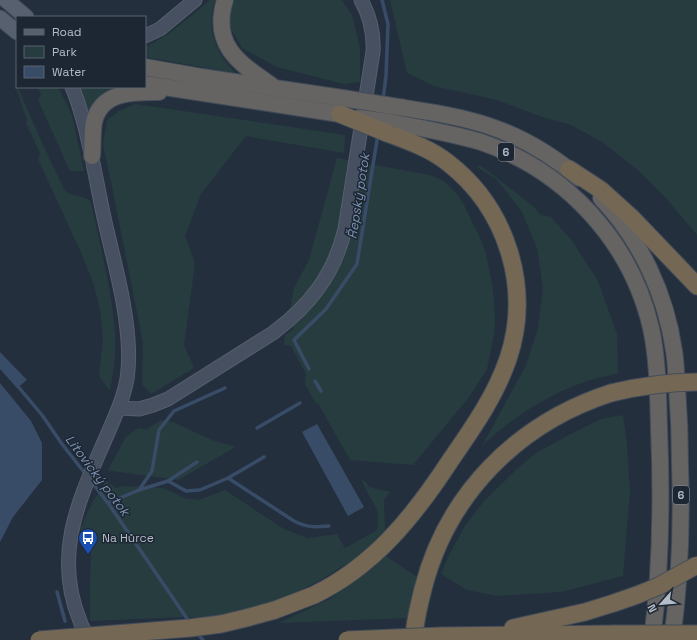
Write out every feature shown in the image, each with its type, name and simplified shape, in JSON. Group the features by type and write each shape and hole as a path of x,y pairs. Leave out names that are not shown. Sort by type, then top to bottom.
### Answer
{"highway":[{"path":"225,0 222,11 222,26 228,47 232,54 244,66 274,88"},
{"name":"6","path":"146,66 202,77 392,106 444,115 486,125 501,130 544,152 569,169 605,202 634,240 655,282 670,327 675,359 681,485 677,597 672,640"},
{"path":"39,640 190,628 221,624 291,604 328,589 353,572 380,550 417,509 488,403 502,374 512,344 517,313 517,298 514,266 504,236 498,221 480,195 470,183 447,162 434,153 388,128 340,114 146,84"},
{"path":"92,156 95,117 110,99 120,94 136,92 190,91"},
{"name":"6","path":"388,128 451,134 482,142 510,154 538,169 563,187 596,219 631,271 642,299 651,330 655,352 658,406 660,530 658,584 652,640"},
{"path":"569,169 586,179 632,218 697,286"},
{"path":"414,640 422,593 437,547 451,519 478,481 505,453 536,429 568,410 593,399 611,393 654,384 697,382"},
{"path":"478,636 585,612 637,596 659,586 697,565"},
{"path":"347,640 441,636 697,634"}],"main road":[{"path":"6,0 25,16"},
{"path":"146,36 160,29 195,0"},
{"path":"119,408 139,409 158,404 178,394 285,324 304,306 326,277 342,243 373,52 372,30 368,13 361,0"},
{"path":"0,18 16,31"},
{"path":"72,88 79,103 92,156 122,296 127,325 129,354 125,390 119,408 78,505 71,530 68,552 68,570 74,604 80,622 90,640"}],"green space":[{"path":"210,0 215,0 212,11 212,31 214,40 223,57 236,73 146,57 146,47 171,32"},
{"path":"232,0 342,0 352,15 360,48 360,82 344,84 277,67 242,48 229,25"},
{"path":"390,0 697,0 697,235 665,197 639,171 602,142 571,125 542,117 497,100 434,86 407,73"},
{"path":"16,88 18,88 65,191 85,198 91,202 105,268 113,317 115,348 110,391 99,376 103,339 100,309 94,285 82,255 38,159 40,153 26,123 27,120"},
{"path":"38,88 58,88 72,115 84,171 70,171 38,100 41,94"},
{"path":"79,88 116,88 100,99 93,106 88,115"},
{"path":"135,104 345,135 344,153 246,136 201,194 185,236 195,263 184,345 194,368 151,394 142,384 143,343 103,145 107,120 119,111"},
{"path":"337,158 430,175 444,181 457,194 464,205 486,254 494,299 495,322 487,369 469,397 413,465 350,460 318,403 316,404 305,384 306,374 291,346 284,345 285,335 294,329 288,320 294,288 309,260"},
{"path":"481,166 533,206 541,215 551,217 573,242 598,281 617,334 618,373 576,385 546,399 506,425 482,446 526,365 538,328 543,288 537,248 521,210 496,179 477,167"},
{"path":"623,415 627,445 630,492 623,576 561,592 497,596 467,590 441,574 448,557 465,526 484,501 519,467 536,453 601,419"},
{"path":"162,420 173,422 212,440 233,446 234,448 178,480 108,470 126,437 138,428 148,430 148,428"},
{"path":"104,479 116,488 123,486 163,488 185,498 199,500 225,490 284,529 308,538 337,534 345,548 377,530 377,510 361,480 366,482 369,487 390,492 384,500 385,530 364,551 348,564 319,581 284,598 234,614 199,618 185,617 90,621 91,554 80,529 93,501 104,485"},
{"path":"386,556 417,577 409,618 278,623 330,599 372,569"}],"water":[{"path":"0,352 27,380 17,388 0,369"},
{"path":"0,383 31,421 42,443 42,480 13,517 0,542"},
{"path":"317,424 364,507 348,516 302,432"}],"waterway":[{"name":"Řepský potok","path":"382,0 388,24 386,76 383,100"},
{"name":"Řepský potok","path":"309,369 294,340 326,309 357,264 378,134"},
{"name":"Řepský potok","path":"315,381 321,391"},
{"name":"Litovický potok","path":"16,384 42,415 87,476"},
{"path":"139,490 152,471 159,430 174,411 225,388"},
{"name":"Řepský potok","path":"257,428 300,403"},
{"path":"228,478 264,457"},
{"name":"Řepský potok","path":"108,503 139,490 168,481 197,462"},
{"path":"168,481 186,491 200,490 228,478 294,521 303,525 319,527 329,526"},
{"name":"Litovický potok","path":"91,481 108,503 190,623"},
{"path":"57,592 65,621"},
{"name":"Litovický potok","path":"197,633 203,640"}],"place":[{"name":"Na Hůrce","path":"88,555"}]}
